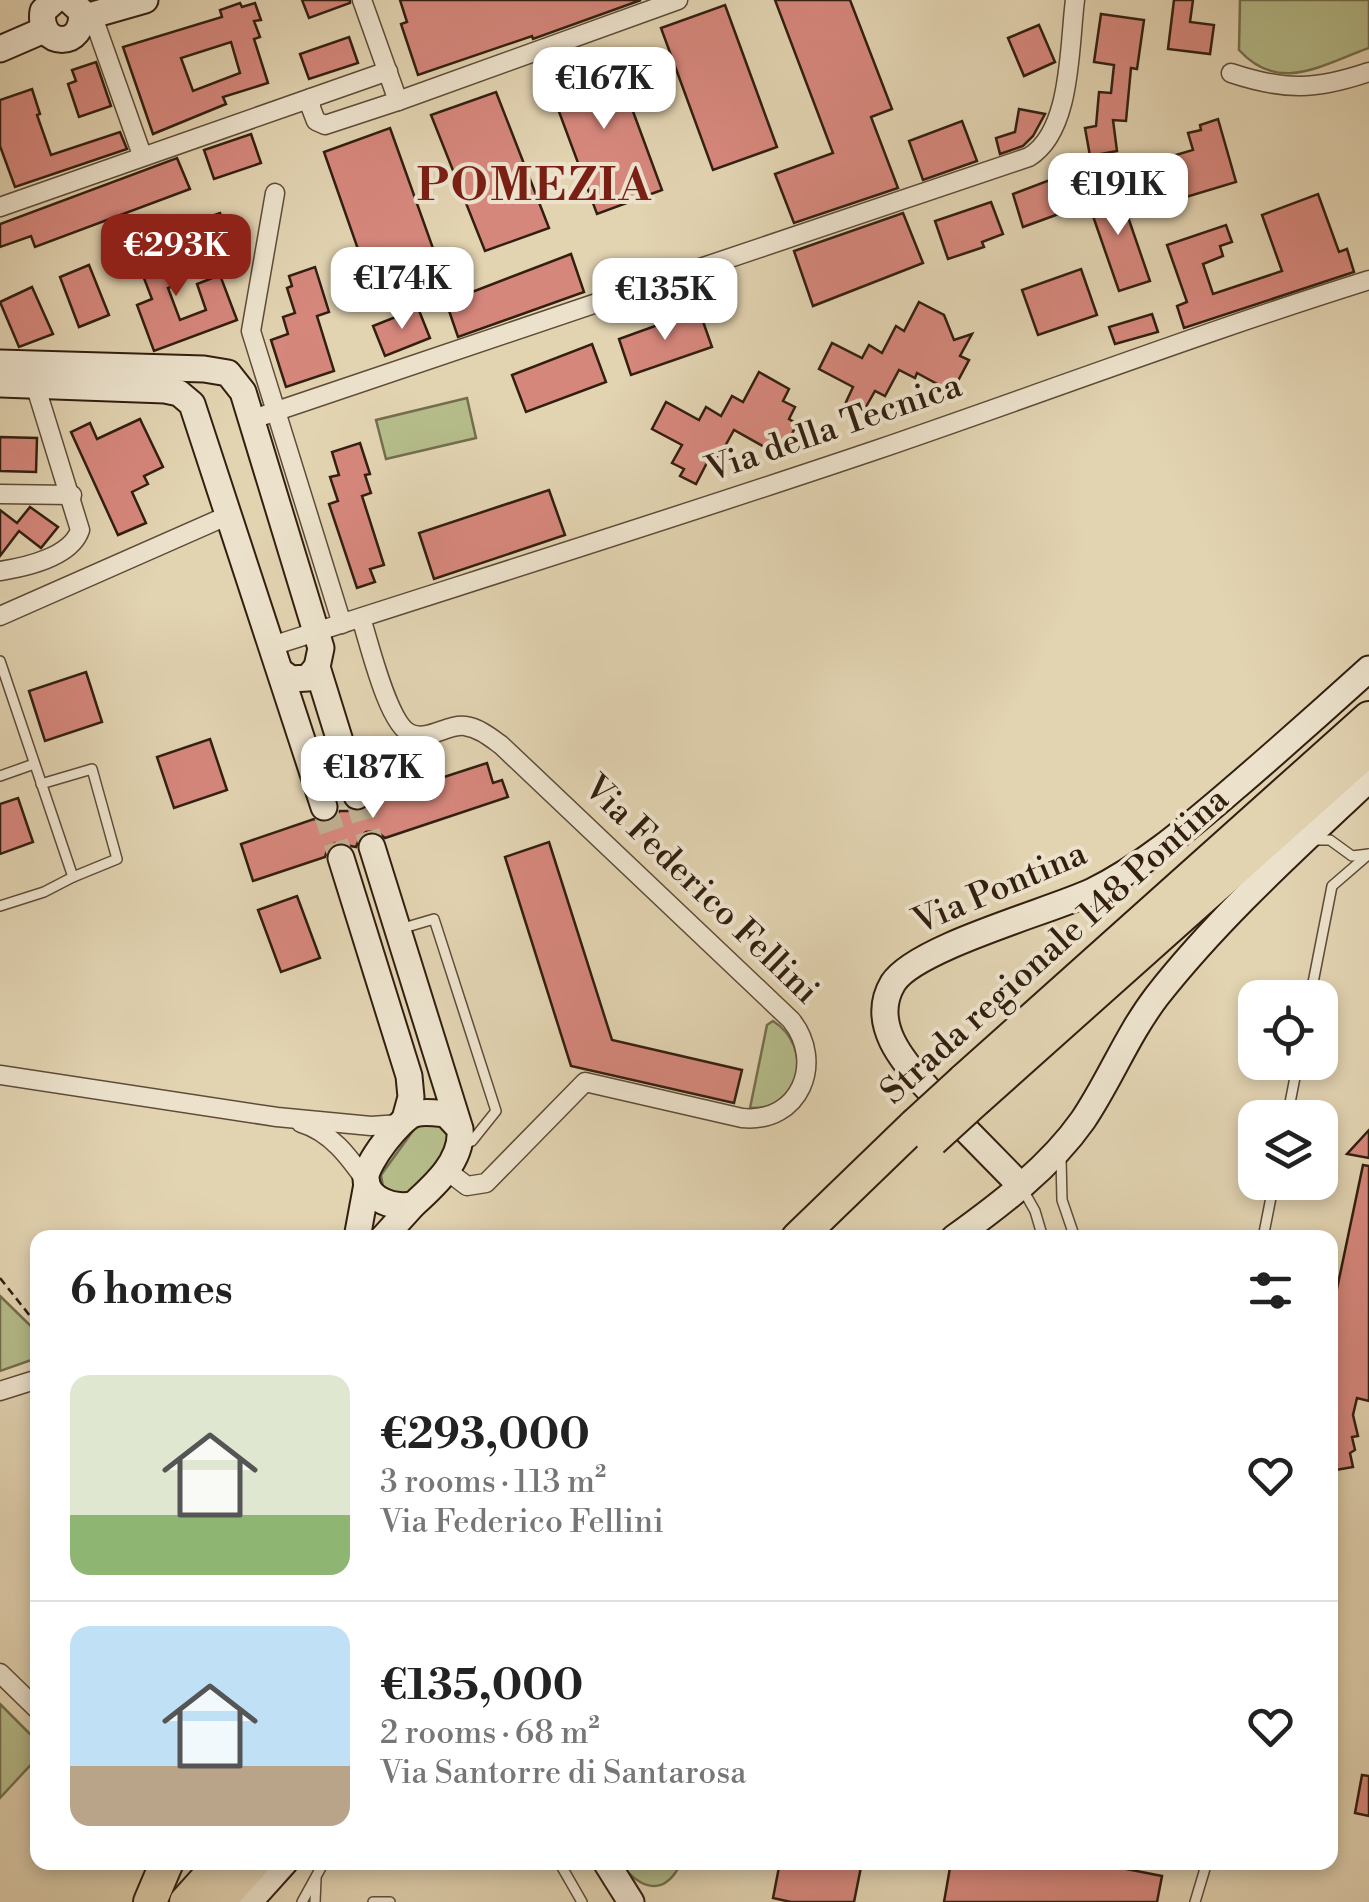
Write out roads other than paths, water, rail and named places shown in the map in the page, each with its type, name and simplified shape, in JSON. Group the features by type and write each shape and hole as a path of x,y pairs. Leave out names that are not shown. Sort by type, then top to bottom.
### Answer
{"highway":[{"name":"Strada regionale 148 Pontina","path":"808,1230 924,1133 1369,718"},
{"path":"970,1090 1369,750"},
{"name":"Strada regionale 148 Pontina","path":"836,1230 924,1133"},
{"path":"150,1902 164,1870"},
{"path":"186,1902 245,1872"},
{"path":"218,1902 245,1872"}],"street":[{"path":"55,0 43,11 44,30 54,38 68,39 79,31 82,12"},
{"path":"82,12 145,0"},
{"path":"362,0 398,101"},
{"path":"311,98 314,117 322,125 678,0"},
{"path":"264,415 1023,160 1046,144 1060,114 1075,0"},
{"path":"82,12 142,155"},
{"path":"0,49 44,30"},
{"path":"0,206 388,71"},
{"path":"1232,73 1292,88 1340,82 1369,72"},
{"path":"274,193 252,331 261,362 264,415 330,628 317,667 302,680 288,679 281,672"},
{"name":"Via della Tecnica","path":"272,646 862,454 1369,280"},
{"path":"261,362 206,372 197,382 196,409 324,807"},
{"path":"0,363 34,374 170,390 184,396 196,409"},
{"path":"0,384 34,374 220,370 240,386 264,415"},
{"path":"0,571 48,558 77,539 81,526 34,374"},
{"path":"0,494 72,496"},
{"path":"0,616 229,515"},
{"name":"Via Federico Fellini","path":"361,618 390,707 402,727 411,734 422,735 455,726 468,727 500,745 790,1020 807,1051 807,1073 800,1092 782,1110 766,1117 742,1118 584,1082 486,1183 467,1186 446,1170"},
{"path":"317,667 357,796"},
{"name":"Via Pontina","path":"928,1090 897,1052 886,1024 887,998 902,972 927,956 1093,890 1148,858 1369,669"},
{"path":"964,1230 1021,1186 1062,1146 1083,1120 1128,1038 1158,994 1233,911 1369,779"},
{"path":"358,1230 372,1162 403,1122 411,1098 409,1076 342,861 374,850 460,1137 446,1170 390,1230"},
{"path":"386,1002 417,991"},
{"path":"0,1074 276,1117 371,1126 403,1122 416,1114 441,1114 452,1118 460,1137"},
{"path":"276,1117 312,1126 324,1134 383,1201 412,1206"},
{"path":"968,1132 1021,1186"},
{"path":"0,1391 30,1382"},
{"path":"0,1673 30,1702"},
{"path":"611,1870 630,1902"}],"lane":[{"path":"0,661 73,877"},
{"path":"0,776 34,764"},
{"path":"0,906 44,892 117,859 92,769 41,784"},
{"path":"1302,842 1330,840 1352,856 1369,854"},
{"path":"1314,980 1332,886 1369,854"},
{"path":"400,929 434,919 496,1111 472,1141 460,1137"},
{"path":"1062,1146 1062,1200 1072,1230"},
{"path":"1021,1186 1032,1202 1041,1230"},
{"path":"1265,1230 1270,1200"},
{"path":"302,1902 318,1870"},
{"path":"315,1902 320,1870"},
{"path":"564,1870 582,1902"},
{"path":"1195,1902 1205,1870"},
{"path":"374,1902 390,1902"}],"tunnel":[{"path":"357,796 372,847"},
{"path":"324,807 341,858"}],"district":[{"name":"POMEZIA","path":"535,186"}]}
